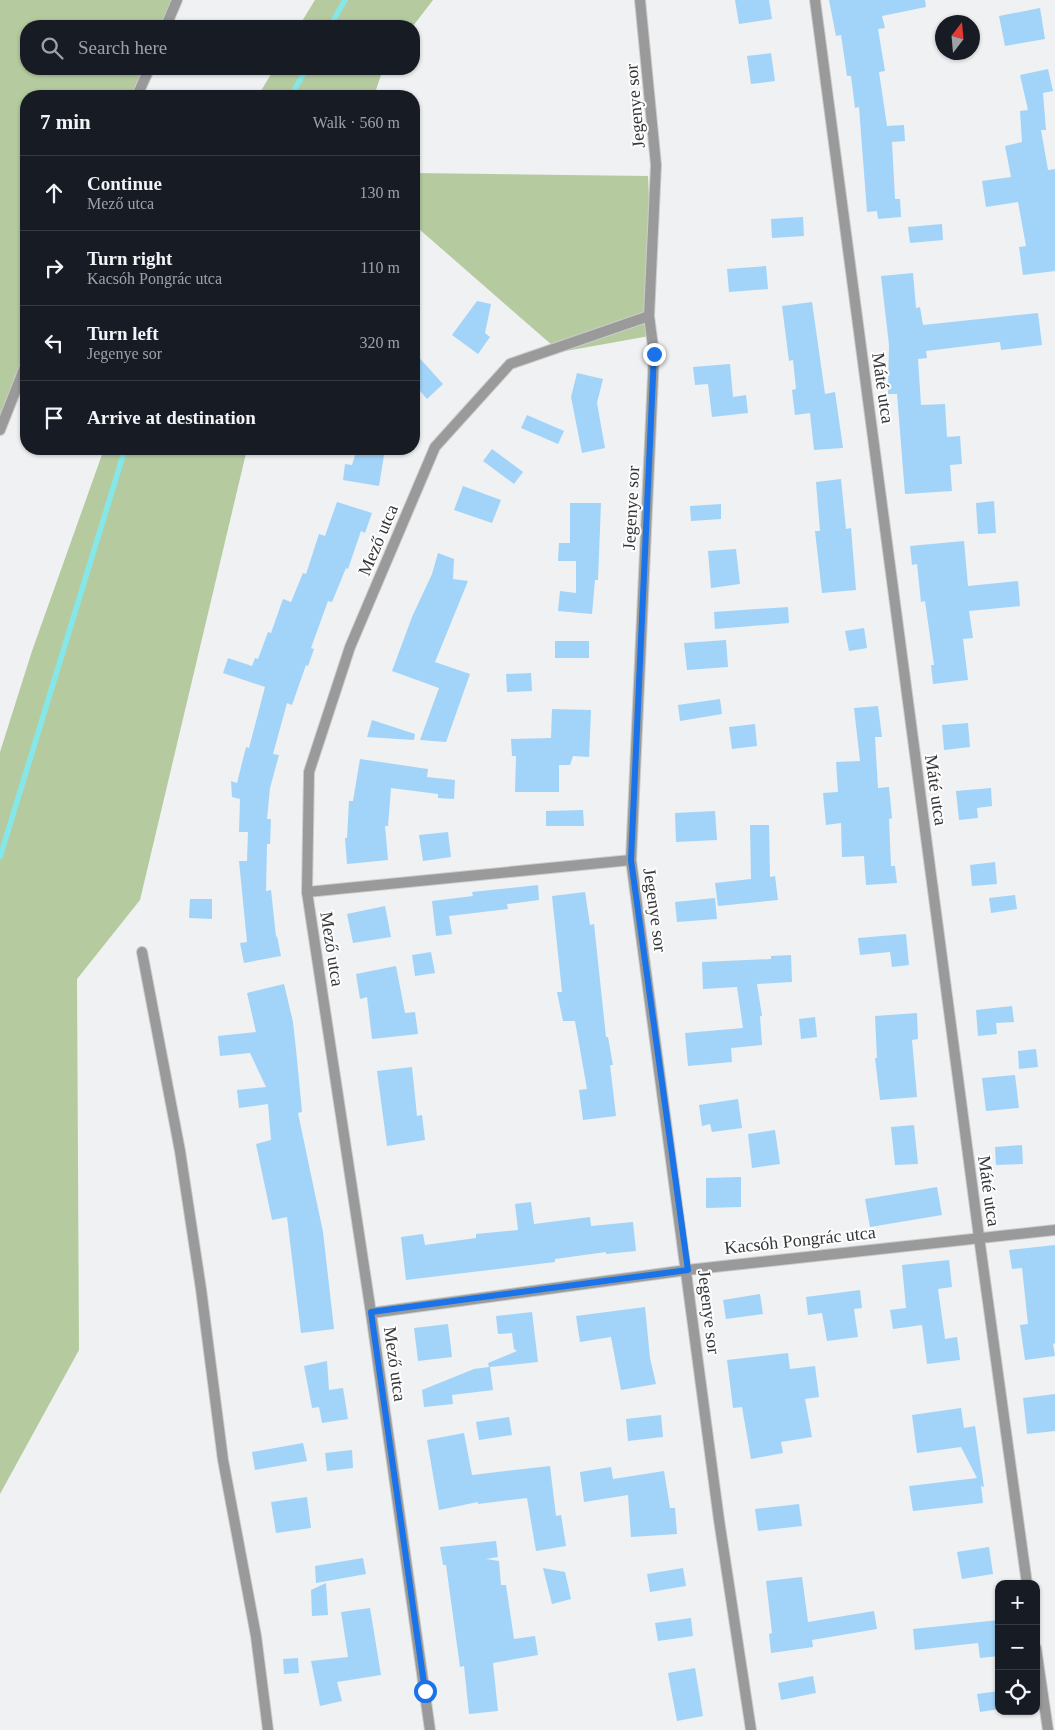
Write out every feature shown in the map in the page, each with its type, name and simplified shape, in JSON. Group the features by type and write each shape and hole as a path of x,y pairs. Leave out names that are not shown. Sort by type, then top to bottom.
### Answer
{"street":[{"path":"169,20 177,0"},
{"name":"Jegenye sor","path":"640,0 656,165 649,316 654,354 631,860 688,1270 719,1520 751,1730"},
{"name":"Máté utca","path":"815,0 979,1237 1026,1580"},
{"path":"139,90 146,75"},
{"name":"Mező utca","path":"430,1730 371,1312 307,892 310,772 350,647 435,447 510,364 649,316"},
{"path":"0,430 20,379"},
{"path":"307,892 631,860"},
{"path":"142,952 180,1151 201,1289 223,1460 256,1636 268,1730"},
{"name":"Kacsóh Pongrác utca","path":"371,1312 688,1270 1055,1230"},
{"path":"1039,1670 1048,1730"}],"green space":[{"path":"0,0 177,0 169,20 20,20 20,75 146,75 140,90 20,90 20,379 0,430"},
{"path":"315,0 433,0 418,20 303,20"},
{"path":"270,75 381,75 376,90 262,90"},
{"path":"420,173 648,176 655,335 560,352 420,230"},
{"path":"102,455 246,455 140,900 77,979 79,1350 0,1494 0,752 32,651"}],"building":[{"path":"735,0 769,0 772,19 739,24"},
{"path":"829,0 925,0 926,7 882,16 885,28 878,29 885,71 879,72 887,126 904,125 905,141 892,142 895,199 900,199 901,217 878,219 877,211 867,212 859,107 855,108 851,76 847,76 841,35 836,36"},
{"path":"1040,8 1045,39 1005,46 999,16"},
{"path":"771,53 775,81 751,84 747,56"},
{"path":"1048,69 1053,91 1043,93 1046,130 1041,130 1048,170 1055,169 1055,271 1023,275 1019,247 1026,246 1018,202 986,207 982,181 1011,177 1005,146 1022,142 1020,111 1028,110 1020,75"},
{"path":"803,217 804,236 772,238 771,219"},
{"path":"942,224 943,240 910,243 908,227"},
{"path":"766,266 768,289 729,292 727,269"},
{"path":"913,273 916,308 920,307 923,325 1038,313 1042,345 1001,350 1000,342 926,351 927,358 918,359 921,405 945,404 947,437 960,436 962,464 950,465 952,491 905,494 897,394 888,394 889,345 881,276"},
{"path":"477,301 491,304 485,333 490,337 478,354 452,335"},
{"path":"812,302 825,394 835,392 843,448 814,450 810,413 795,415 792,390 796,389 793,360 789,361 782,306"},
{"path":"420,359 443,384 427,399 420,391"},
{"path":"730,364 733,397 746,395 748,413 712,417 708,384 695,385 693,367"},
{"path":"577,373 603,379 597,403 605,448 582,453 571,397"},
{"path":"527,415 564,431 558,444 521,428"},
{"path":"492,449 523,472 514,484 483,461"},
{"path":"355,455 384,455 379,486 343,480 345,464 352,465"},
{"path":"841,479 846,529 851,528 856,590 822,593 815,531 820,531 816,482"},
{"path":"463,486 501,500 492,523 454,510"},
{"path":"994,501 996,533 978,534 976,503"},
{"path":"337,502 372,513 365,533 361,531 348,569 346,568 332,602 328,601 311,648 314,649 308,666 306,665 292,705 287,703 273,754 279,755 270,788 267,819 271,819 270,844 267,844 266,891 271,890 276,937 281,956 244,963 240,943 247,942 239,861 247,861 248,832 239,832 240,799 232,797 231,781 237,783 246,747 249,748 265,687 223,673 228,658 252,666 255,658 258,659 268,632 271,633 283,599 291,602 303,573 306,574 319,534 325,536"},
{"path":"570,503 601,503 598,580 595,580 592,614 558,611 560,591 576,593 576,561 558,561 559,543 570,543"},
{"path":"721,504 721,519 691,521 690,506"},
{"path":"964,541 968,586 1018,581 1020,606 969,611 973,638 963,639 968,680 933,684 931,665 934,665 925,601 921,602 917,564 912,565 910,546"},
{"path":"736,549 740,584 711,588 708,551"},
{"path":"438,553 454,559 453,579 468,581 435,662 470,674 446,742 420,740 439,688 392,671 412,617 432,574"},
{"path":"788,607 789,623 715,629 714,612"},
{"path":"864,628 867,648 849,651 845,631"},
{"path":"726,640 728,667 687,670 684,643"},
{"path":"555,641 589,641 589,658 555,658"},
{"path":"531,673 532,691 507,692 506,674"},
{"path":"720,699 722,714 680,721 678,705"},
{"path":"878,706 882,737 875,737 878,788 889,787 892,818 889,819 891,866 895,866 897,883 866,885 864,856 842,857 841,823 826,825 823,793 838,792 836,762 860,761 854,708"},
{"path":"552,709 591,710 589,757 573,756 570,765 559,765 559,792 515,792 516,756 512,756 511,739 551,738"},
{"path":"372,720 415,734 414,740 367,737"},
{"path":"968,723 970,747 944,750 942,725"},
{"path":"755,724 757,746 732,749 729,727"},
{"path":"360,759 428,769 427,777 455,780 454,799 438,798 438,794 391,788 388,826 385,826 388,860 347,864 345,838 347,838 349,801 353,801"},
{"path":"991,788 992,806 977,808 978,818 959,820 956,791"},
{"path":"583,810 584,826 546,826 546,811"},
{"path":"715,811 717,840 676,842 675,813"},
{"path":"750,825 769,825 770,877 775,876 778,900 718,906 715,883 751,879"},
{"path":"448,832 451,857 423,861 419,835"},
{"path":"995,862 997,884 972,886 970,865"},
{"path":"538,885 539,900 507,904 508,909 449,916 452,934 436,936 432,901 473,896 472,892"},
{"path":"585,892 590,925 594,924 606,1037 608,1037 613,1065 610,1065 616,1116 583,1120 579,1090 587,1089 575,1021 563,1021 557,992 562,992 552,896"},
{"path":"1015,895 1017,909 991,913 989,898"},
{"path":"715,898 717,919 677,922 675,902"},
{"path":"190,899 212,899 212,919 189,918"},
{"path":"385,906 391,937 353,943 347,914"},
{"path":"906,934 909,965 892,967 890,952 860,955 858,938"},
{"path":"431,952 435,973 415,976 412,955"},
{"path":"791,955 792,982 757,984 762,1016 760,1016 762,1045 731,1048 732,1062 688,1066 685,1033 743,1028 737,987 703,989 702,962 771,959 771,956"},
{"path":"396,966 405,1013 415,1012 418,1034 372,1039 367,997 360,999 356,974"},
{"path":"284,984 293,1022 302,1112 298,1113 323,1232 334,1329 301,1333 287,1217 272,1220 256,1144 271,1140 268,1104 239,1108 237,1090 266,1087 250,1053 220,1056 218,1036 256,1032 247,993"},
{"path":"1012,1006 1014,1022 996,1023 997,1034 978,1036 976,1010"},
{"path":"917,1013 918,1039 912,1040 917,1097 880,1100 875,1058 877,1058 875,1016"},
{"path":"815,1017 817,1037 801,1039 799,1019"},
{"path":"1036,1049 1038,1067 1019,1069 1018,1051"},
{"path":"412,1067 417,1116 422,1115 425,1140 387,1146 377,1071"},
{"path":"1015,1075 1019,1108 986,1111 982,1078"},
{"path":"738,1099 742,1128 712,1132 710,1124 702,1126 699,1105"},
{"path":"914,1125 918,1164 895,1165 891,1127"},
{"path":"775,1130 780,1164 752,1168 748,1134"},
{"path":"1022,1145 1023,1164 996,1165 995,1147"},
{"path":"741,1177 741,1207 706,1208 706,1178"},
{"path":"937,1187 942,1215 870,1227 865,1199"},
{"path":"531,1202 534,1224 590,1217 591,1226 633,1222 636,1251 606,1254 606,1252 555,1259 555,1262 406,1280 401,1237 423,1234 425,1245 476,1238 476,1234 518,1230 515,1204"},
{"path":"1055,1245 1055,1343 1053,1344 1055,1356 1025,1360 1020,1325 1028,1324 1022,1268 1012,1269 1009,1250"},
{"path":"949,1260 952,1287 938,1289 945,1339 957,1337 960,1360 927,1364 922,1325 893,1329 890,1310 906,1308 902,1265"},
{"path":"860,1290 862,1308 854,1309 858,1337 827,1341 822,1313 808,1315 806,1297"},
{"path":"760,1294 763,1314 726,1319 723,1300"},
{"path":"645,1307 650,1358 656,1384 621,1390 611,1337 580,1342 576,1316"},
{"path":"532,1312 538,1362 490,1367 493,1390 452,1395 453,1404 424,1407 422,1390 474,1369 489,1367 488,1363 517,1351 514,1349 512,1333 498,1334 496,1316"},
{"path":"448,1324 452,1357 418,1361 414,1328"},
{"path":"788,1353 790,1369 815,1366 819,1397 805,1399 812,1437 781,1442 783,1453 751,1459 742,1407 733,1408 727,1360"},
{"path":"327,1361 329,1390 343,1388 348,1419 322,1423 319,1407 312,1408 304,1366"},
{"path":"1055,1394 1055,1431 1027,1434 1023,1398"},
{"path":"961,1408 964,1428 975,1426 984,1487 981,1486 983,1503 913,1511 909,1486 977,1478 961,1447 917,1453 912,1415"},
{"path":"661,1415 663,1437 628,1441 626,1419"},
{"path":"509,1417 512,1435 479,1440 476,1422"},
{"path":"464,1433 472,1475 550,1466 556,1516 561,1515 566,1546 536,1551 527,1498 478,1504 478,1502 439,1510 427,1440"},
{"path":"303,1443 307,1461 255,1470 252,1452"},
{"path":"352,1450 353,1468 327,1471 325,1453"},
{"path":"611,1467 613,1479 664,1471 670,1508 675,1508 677,1534 631,1537 628,1495 584,1502 580,1472"},
{"path":"307,1497 311,1528 276,1533 271,1502"},
{"path":"799,1504 802,1526 758,1531 755,1509"},
{"path":"496,1541 498,1557 486,1559 499,1561 501,1585 506,1585 514,1639 535,1636 538,1655 493,1663 498,1711 469,1714 464,1666 460,1667 446,1565 443,1565 440,1547"},
{"path":"989,1547 993,1574 962,1579 957,1552"},
{"path":"363,1558 366,1574 316,1583 315,1566"},
{"path":"543,1568 565,1572 571,1599 552,1604"},
{"path":"683,1568 686,1586 650,1592 647,1574"},
{"path":"802,1577 808,1622 874,1611 877,1629 812,1640 813,1647 771,1653 769,1634 772,1633 766,1581"},
{"path":"326,1583 328,1615 312,1616 311,1590"},
{"path":"370,1608 381,1675 337,1682 342,1701 320,1706 311,1661 348,1657 341,1612"},
{"path":"691,1618 693,1636 658,1641 655,1623"},
{"path":"995,1620 995,1656 980,1658 978,1643 915,1650 913,1629"},
{"path":"298,1658 299,1673 284,1674 283,1659"},
{"path":"695,1668 703,1716 677,1721 668,1673"},
{"path":"813,1676 816,1693 781,1700 778,1683"},
{"path":"995,1692 995,1710 980,1712 977,1694"}],"waterway":[{"path":"333,20 345,0"},
{"path":"294,90 303,75"},
{"path":"0,857 123,455"}],"route":[{"path":"425,1691 371,1312 688,1270 631,860 654,354"}]}
